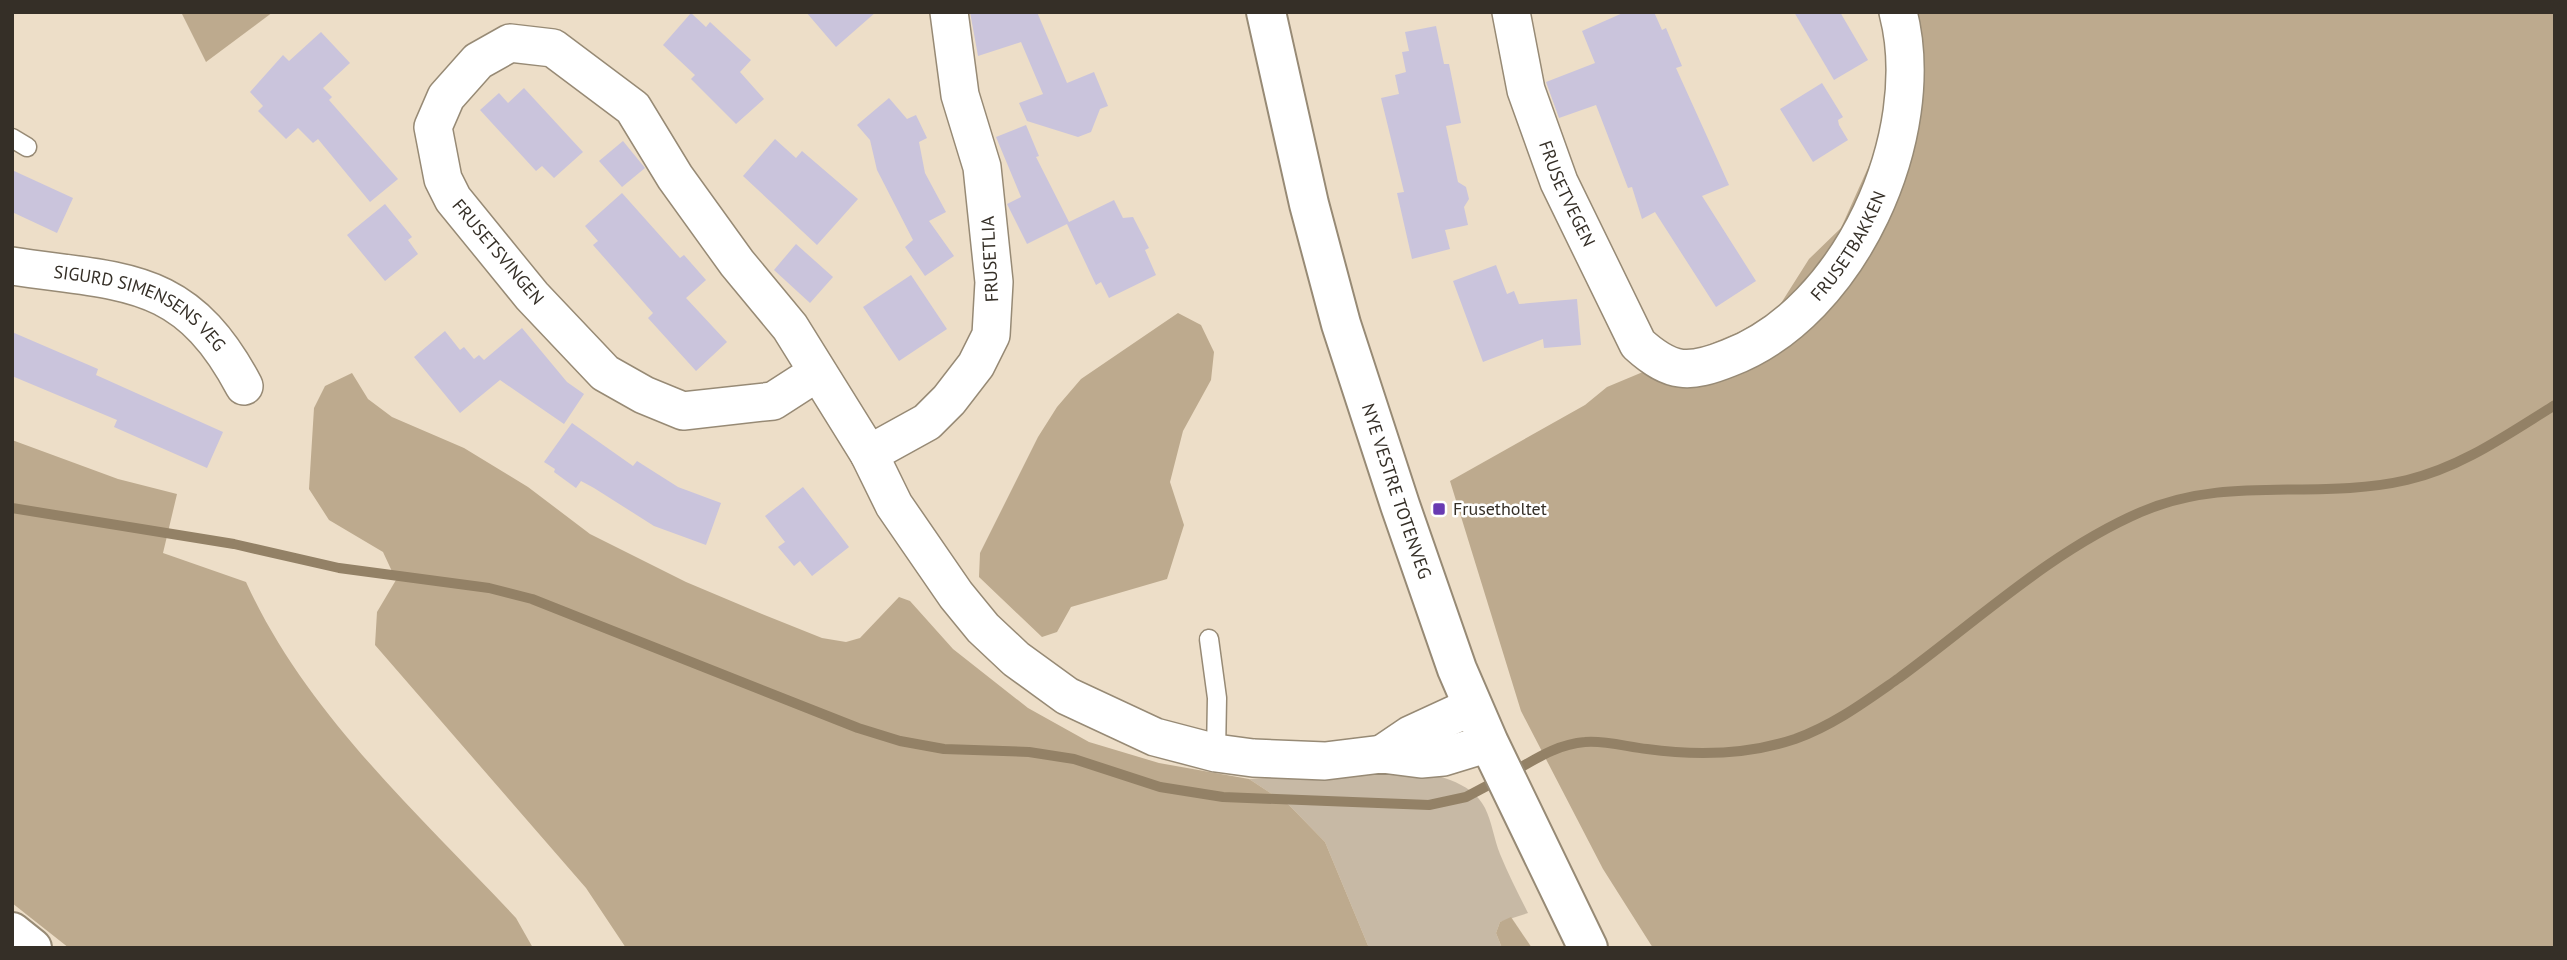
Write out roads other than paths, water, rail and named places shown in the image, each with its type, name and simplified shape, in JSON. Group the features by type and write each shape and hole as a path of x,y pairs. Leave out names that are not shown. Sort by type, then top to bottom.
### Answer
{"main road":[{"name":"NYE VESTRE TOTENVEG","path":"1266,12 1309,204 1341,324 1400,505 1489,743 1588,948"},
{"path":"12,932 32,948"}],"street":[{"name":"FRUSETLIA","path":"869,454 908,435 934,415 976,365 991,335 994,282 984,180 960,95 948,12"},
{"name":"FRUSETVEGEN","path":"1511,12 1526,90 1559,182 1638,344 1655,360"},
{"name":"FRUSETBAKKEN","path":"1655,360 1677,369 1700,369 1750,350 1794,319 1824,288 1849,254 1873,208 1891,158 1902,116 1903,31 1898,12"},
{"name":"FRUSETSVINGEN","path":"818,372 773,401 683,411 644,395 605,373 533,296 453,199 440,169 433,127 446,96 478,61 510,43 553,48 632,108 675,177 737,263 790,327 818,372 869,454"},
{"name":"SIGURD SIMENSENS VEG","path":"12,266 117,280 154,293 187,311 214,335 244,386"},
{"path":"869,454 894,505 937,569 983,628 1016,659 1067,696 1097,712 1155,737 1216,753 1295,762 1351,760 1382,754 1421,759 1443,757 1489,743"},
{"path":"1382,754 1410,735 1474,706"}],"lane":[{"path":"1209,639 1217,698 1216,753"}],"waterway":[{"path":"1511,773 1555,749 1575,743 1608,743 1666,751 1722,753 1795,739 1823,727 1862,704 2045,567 2076,546 2141,512 2207,494 2340,489 2407,480 2466,458 2555,405"},
{"path":"12,508 234,544 339,568 489,588 532,599 858,728 900,741 944,749 1029,752 1074,759 1160,787 1223,797 1429,805 1466,797 1498,780"}],"place":[{"name":"Frusetholtet","path":"1439,509"}]}
